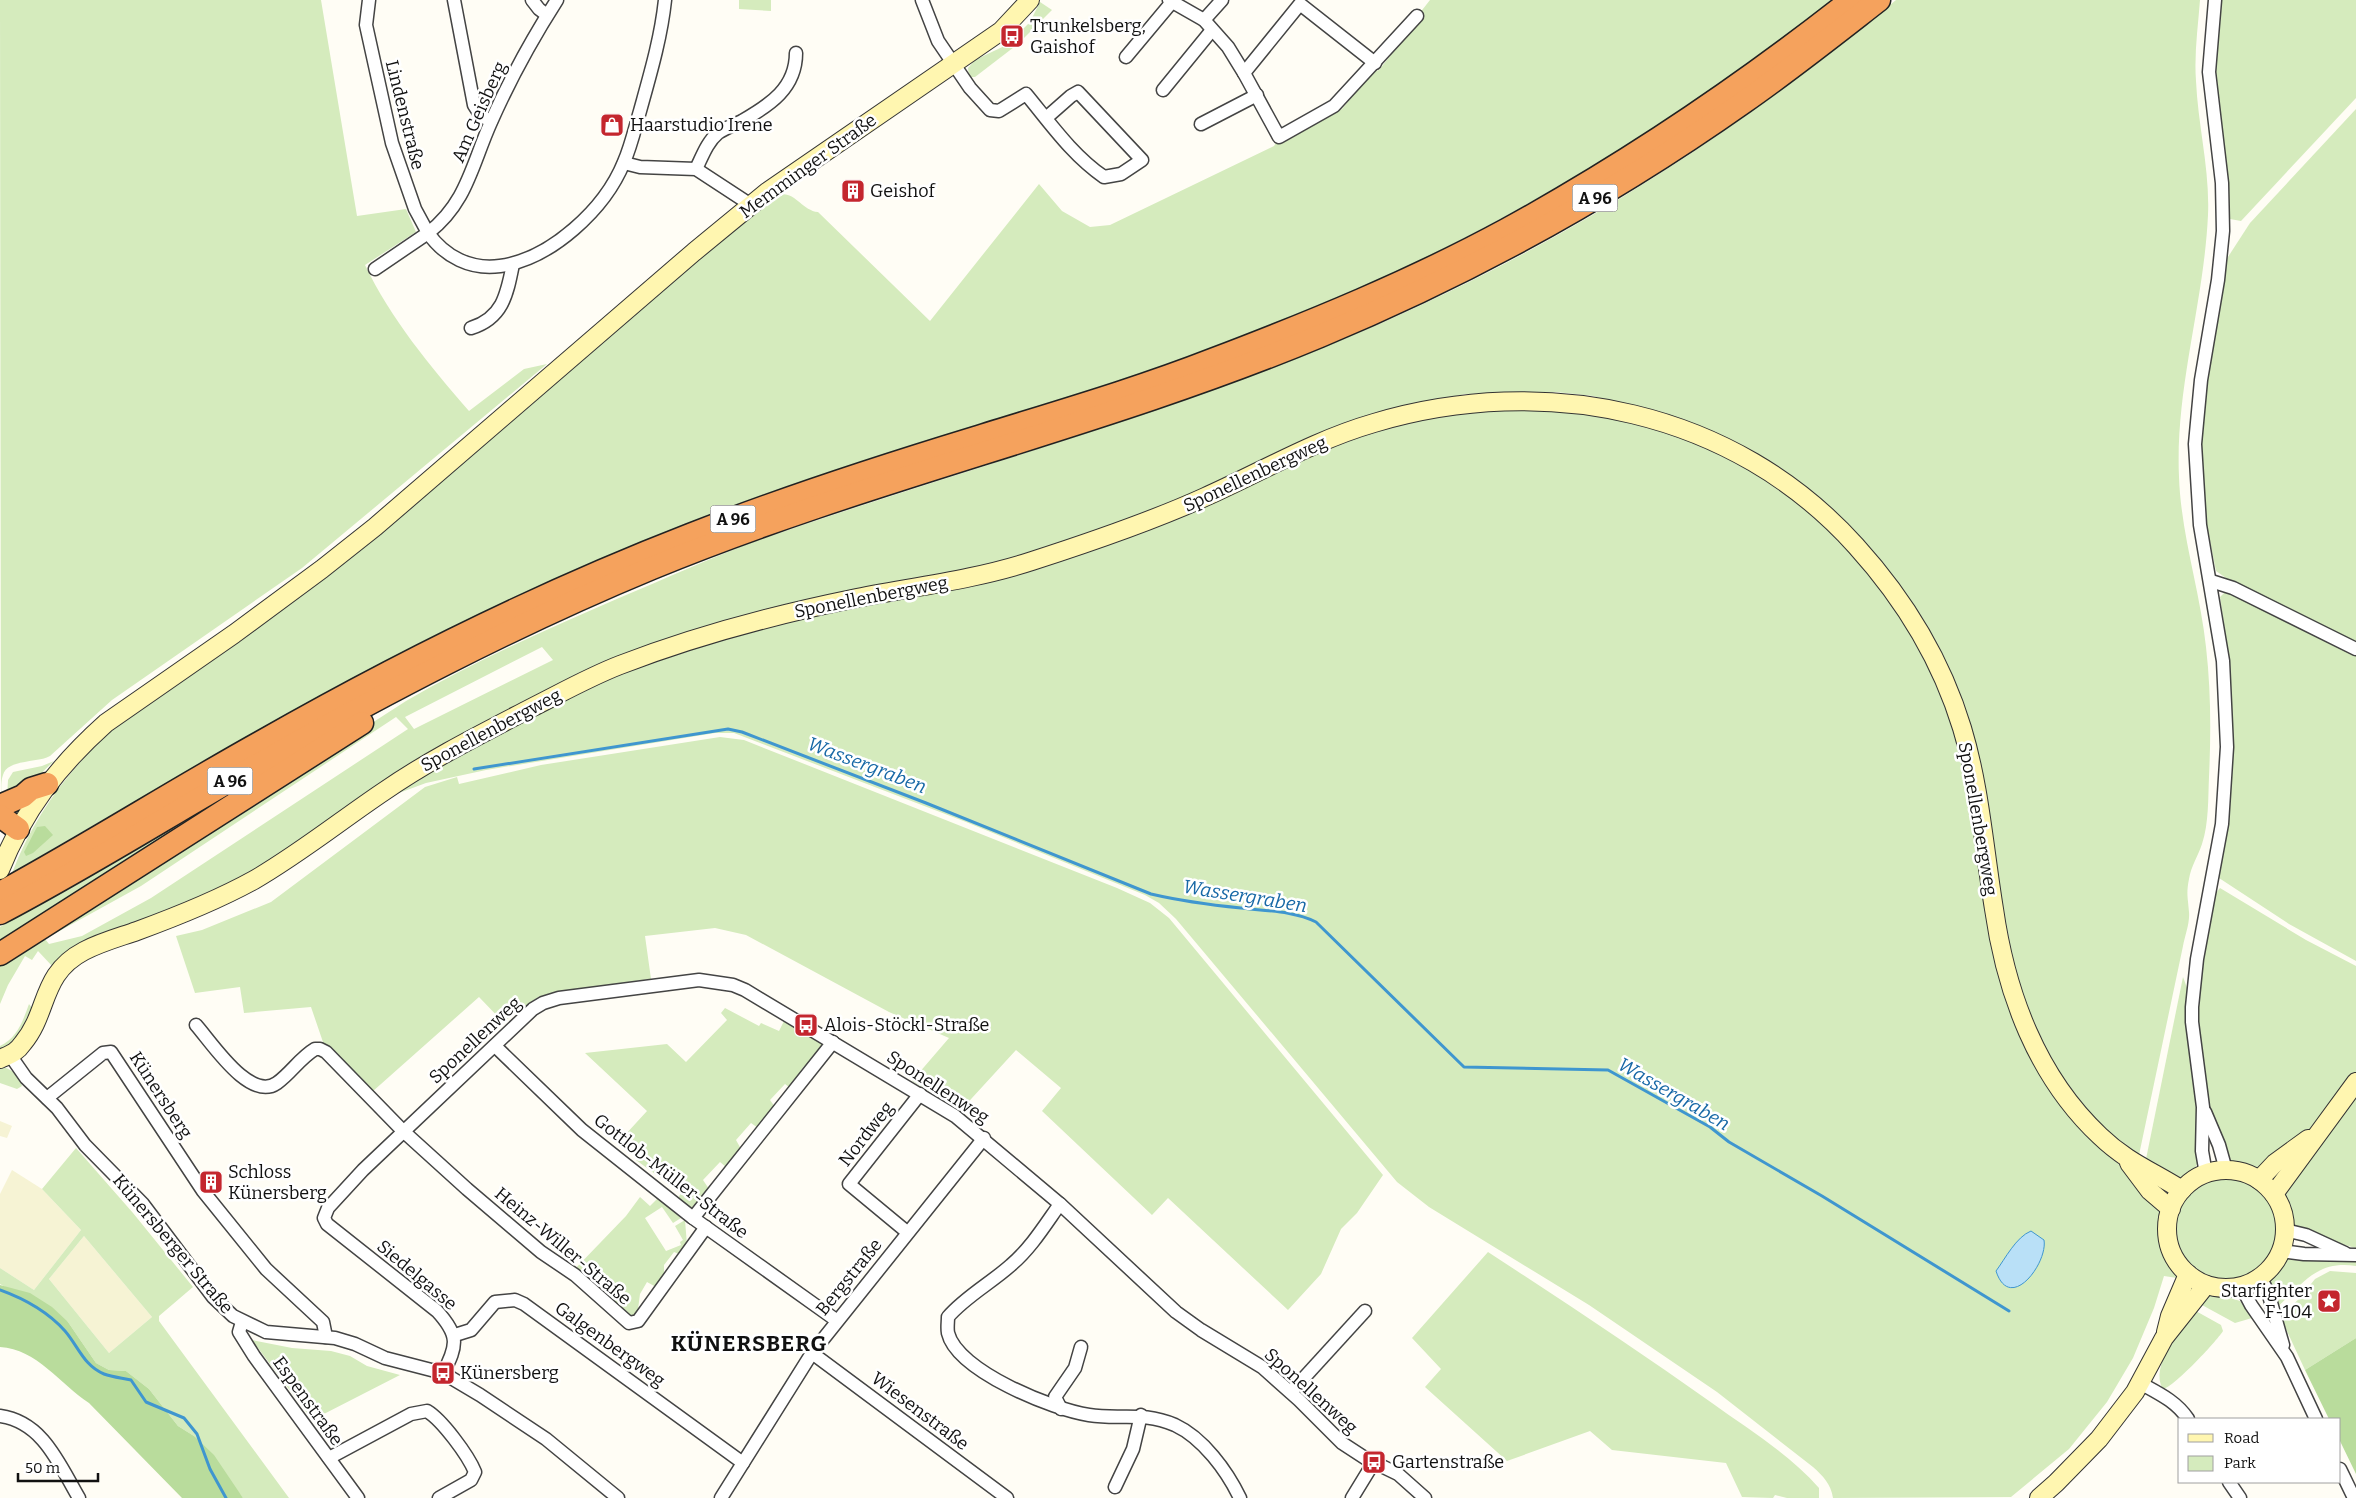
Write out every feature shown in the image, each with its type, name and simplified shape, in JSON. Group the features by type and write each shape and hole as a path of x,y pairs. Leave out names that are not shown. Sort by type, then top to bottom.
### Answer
{"highway":[{"name":"A 96","path":"6,891 317,711 492,621 594,575 690,535 832,484 1149,383 1210,361 1356,303 1414,275 1502,232 1587,184 1667,134 1791,48 1851,0"},
{"name":"A 96","path":"6,891 249,770 447,661 564,606 708,546 850,497 1172,392 1321,336 1413,295 1551,223 1643,169 1740,105 1879,0"},
{"name":"A 96","path":"0,954 336,740 447,661"},
{"path":"0,806 23,796 31,789 47,784"}],"street":[{"name":"Lindenstraße","path":"369,0 366,25 392,143 415,209 428,233"},
{"path":"454,0 474,105 481,116 491,121"},
{"path":"532,0 547,15"},
{"name":"Am Geisberg","path":"375,269 428,233 446,218 460,200 491,121 517,69 557,0"},
{"path":"428,233 441,249 465,262 493,267 513,264 535,255 570,233 596,206 624,164 652,68 665,0"},
{"path":"922,0 938,41 970,88 990,110 999,111 1026,94 1082,162 1104,177 1121,174 1142,160 1078,92 1046,118"},
{"name":"Memminger Straße","path":"6,891 9,823 85,742 106,723 322,569 429,482 751,205 809,162 954,65 1001,31 1030,0"},
{"path":"1204,20 1222,0"},
{"path":"2206,1174 2202,1151 2203,1107 2192,1022 2193,988 2221,833 2227,747 2223,661 2198,509 2195,444 2201,380 2218,280 2223,231 2222,183 2210,72 2214,0"},
{"path":"1126,57 1171,1 1204,20 1228,47 1257,95 1279,137 1334,106 1417,16"},
{"path":"1244,73 1300,4 1375,63"},
{"path":"1163,90 1212,30"},
{"path":"696,169 711,141 718,133 758,111 772,101 787,85 796,66 796,53"},
{"path":"1201,124 1257,95"},
{"path":"624,164 696,169 751,205"},
{"path":"471,328 487,322 500,308 513,264"},
{"name":"Sponellenbergweg","path":"42,1003 58,972 74,957 99,944 194,910 237,890 284,861 407,776 510,719 588,679 624,664 764,620 841,601 984,574 1038,559 1183,507 1290,456 1349,431 1376,422 1438,407 1472,403 1564,402 1630,412 1692,432 1730,449 1764,468 1822,512 1846,535 1888,582 1937,662 1960,722 1982,818 1996,924 2003,956 2021,1016 2032,1043 2061,1091 2097,1134 2127,1161 2150,1191 2171,1209"},
{"path":"2211,581 2233,588 2356,649"},
{"name":"Sponellenweg","path":"324,1218 328,1208 403,1131 533,1009 542,1003 560,998 707,980 745,990 955,1116 984,1138 1060,1204 1176,1312 1201,1330 1262,1367 1291,1392 1342,1443 1398,1474 1425,1498"},
{"name":"Künersberger Straße","path":"42,1003 28,1037 18,1049 5,1057 57,1108 85,1145 143,1204 213,1297 242,1322 274,1334 326,1337 355,1344 399,1362 443,1373 546,1439 618,1498"},
{"path":"196,1025 242,1078 256,1086 265,1088 277,1083 310,1052 320,1049 403,1131"},
{"path":"693,1218 834,1042"},
{"name":"Gottlob-Müller-Straße","path":"495,1046 582,1130 693,1218 836,1320"},
{"name":"Künersberg","path":"47,1098 103,1053 111,1052 203,1191 266,1269 318,1316 323,1322 326,1337"},
{"path":"2274,1194 2290,1174 2316,1133 2356,1082"},
{"name":"Nordweg","path":"907,1232 848,1184 920,1094"},
{"path":"2203,1107 2219,1145 2226,1170"},
{"name":"Heinz-Willer-Straße","path":"403,1131 467,1189 541,1252 575,1275 629,1324 638,1321 706,1227"},
{"path":"2258,1180 2275,1163 2316,1133"},
{"name":"Bergstraße","path":"721,1498 812,1353 836,1320 984,1138"},
{"name":"Sponellenbergweg","path":"2127,1161 2160,1176 2182,1190"},
{"path":"2226,1170 2239,1172 2258,1180 2274,1194 2281,1207 2285,1230 2281,1251 2270,1269 2260,1277 2241,1286 2221,1287 2206,1285 2188,1274 2176,1259 2171,1248 2168,1221 2171,1209 2182,1190 2206,1174 2226,1170"},
{"path":"1060,1204 1028,1247 1013,1263 958,1306 948,1317 948,1333 957,1347 972,1362 1008,1386 1037,1400 1089,1415 1141,1416 1176,1426 1188,1433 1202,1446 1228,1475 1240,1498"},
{"name":"Siedelgasse","path":"324,1218 327,1224 437,1311 449,1324 455,1335 452,1355 443,1373"},
{"path":"2285,1230 2306,1235 2352,1254"},
{"path":"2281,1251 2304,1254 2352,1254"},
{"path":"2164,1338 2170,1316 2188,1274"},
{"path":"2260,1277 2268,1292 2287,1357 2316,1418"},
{"path":"2039,1498 2099,1439 2140,1383 2164,1338 2206,1285"},
{"path":"2241,1286 2251,1305 2287,1357"},
{"name":"Galgenbergweg","path":"455,1335 471,1330 495,1302 515,1300 524,1304 743,1463"},
{"path":"1291,1392 1365,1311"},
{"name":"Espenstraße","path":"242,1322 238,1329 245,1343 358,1498"},
{"path":"1061,1408 1055,1397 1075,1368 1081,1347"},
{"name":"Wiesenstraße","path":"812,1353 1007,1498"},
{"path":"2140,1383 2163,1395 2187,1418"},
{"path":"328,1458 411,1414 427,1411 436,1417 448,1432 474,1472 470,1480 439,1498"},
{"path":"0,1416 26,1424 36,1432 53,1452 79,1498"},
{"path":"1115,1487 1133,1449 1141,1416"},
{"path":"1352,1498 1374,1462"},
{"path":"2341,1470 2354,1498"},
{"path":"2230,1483 2240,1498"}],"shaded area":[{"path":"0,1121 12,1126 7,1138 0,1136"},
{"path":"12,1170 42,1189 81,1230 34,1290 0,1268 0,1194"},
{"path":"84,1236 152,1317 109,1353 49,1279"}],"green space":[{"path":"0,0 321,0 357,216 406,209 416,232 365,265 375,285 399,323 440,377 469,411 524,369 547,364 302,568 112,700 50,756 10,766 3,775 1,800"},
{"path":"739,0 771,0 771,11 739,9"},
{"path":"1430,0 1833,0 1766,51 1627,145 1481,229 1406,267 1330,302 1180,360 823,475 682,526 595,562 424,642 340,686 257,731 12,873 32,829 57,791 86,755 120,722 774,197 781,194 792,196 806,207 818,212 930,321 1039,184 1062,211 1090,227 1110,225 1274,146 1277,141 1342,109 1371,73 1379,70 1419,19 1419,14"},
{"path":"1896,0 2200,0 2196,51 2197,98 2207,181 2208,215 2201,281 2181,411 2179,477 2183,520 2200,605 2208,663 2210,761 2208,810 2204,836 2189,879 2187,892 2188,925 2139,1155 2092,1121 2052,1069 2024,1007 1939,654 1923,619 1898,583 1869,548 1760,457 1724,437 1681,419 1593,396 1556,392 1465,394 1372,415 1140,516 1025,554 962,572 849,591 803,601 609,662 239,884 53,967 38,951 32,960 25,956 8,985 0,1004 0,963 432,686 511,646 564,622 756,541 1174,404 1257,374 1419,306 1545,242 1667,169 1784,88","holes":["542,647 553,660 414,729 405,717","396,717 408,729 151,898 82,936 49,944 45,939 141,886"]},
{"path":"2221,0 2356,0 2356,98 2241,221 2230,219 2228,214 2215,78 2215,56"},
{"path":"1040,2 1052,10 1023,39 1019,33 1030,22"},
{"path":"1017,40 1018,44 975,77 969,77 968,68 975,60"},
{"path":"2356,109 2356,645 2236,585 2216,571 2206,521 2202,479 2201,432 2205,394 2226,260 2250,223"},
{"path":"1528,408 1606,415 1685,437 1738,461 1810,512 1867,569 1911,632 1940,689 1962,753 2005,991 2113,1158 2163,1211 2161,1228 2163,1245 2177,1275 2177,1278 2164,1276 2154,1308 2133,1358 2107,1402 2069,1449 2011,1497 1833,1498 1826,1481 1813,1467 1717,1392 1589,1305 1429,1207 1397,1182 1176,919 1159,903 1145,895 966,822 734,733 715,733 486,770 426,783 380,800 471,745 633,667 765,625 969,584 1370,431 1445,413"},
{"path":"2225,592 2356,654 2356,961 2289,924 2219,878 2226,835 2229,659 2220,597"},
{"path":"720,737 744,740 1117,888 1150,903 1169,918 1383,1175 1357,1213 1341,1229 1321,1274 1288,1310 1168,1198 1152,1215 1042,1111 1061,1088 1016,1050 961,1110 912,1081 949,1038 889,1012 746,935 715,928 645,936 651,979 555,992 538,997 503,1022 479,997 372,1092 324,1045 311,1007 244,1013 240,987 195,993 176,936 202,930 271,902 425,787 457,777 459,784 541,765"},
{"path":"54,761 29,785 7,798 8,780 13,772 42,766"},
{"path":"284,761 0,948 0,927"},
{"path":"45,826 53,835 33,853 26,856 24,852 37,827"},
{"path":"2220,888 2306,940 2356,966 2356,1072 2343,1092 2315,1126 2299,1141 2257,1169 2238,1166 2232,1162 2223,1149 2215,1131 2209,1108 2200,1058 2196,1012 2198,983 2215,894"},
{"path":"2183,977 2190,996 2200,1151 2198,1161 2192,1172 2180,1179 2145,1164"},
{"path":"29,1004 32,1008 16,1037 0,1050 0,1046 6,1043 19,1028"},
{"path":"725,1008 759,1026 761,1023 779,1031 785,1019 823,1045 807,1068 804,1066 801,1070 803,1072 789,1087 785,1084 770,1100 775,1107 758,1128 751,1123 736,1140 741,1149 726,1167 720,1162 703,1180 709,1189 691,1208 677,1200 681,1193 636,1160 643,1152 625,1135 647,1111 585,1053 667,1044 686,1062 727,1020 721,1013"},
{"path":"3,1067 15,1074 22,1086 17,1089 0,1083 0,1068"},
{"path":"2356,1083 2356,1248 2320,1238 2301,1230 2290,1221 2282,1198"},
{"path":"76,1148 133,1213 193,1287 159,1316 159,1321 289,1498 243,1498 194,1436 178,1426 149,1389 126,1371 109,1370 96,1363 68,1322 0,1284 0,1268 34,1290 81,1230 42,1189","holes":["84,1236 152,1317 109,1353 49,1279"]},
{"path":"2226,1176 2246,1180 2264,1191 2275,1209 2279,1229 2275,1249 2264,1267 2246,1278 2226,1282 2206,1278 2188,1267 2177,1249 2173,1229 2177,1209 2188,1191 2206,1180"},
{"path":"640,1197 650,1206 658,1198 681,1218 673,1223 662,1207 645,1218 666,1251 681,1245 680,1242 683,1240 675,1226 685,1220 687,1245 679,1254 674,1252 664,1265 664,1275 656,1287 647,1282 640,1294 637,1317 628,1320 596,1289 600,1280 587,1265 579,1274 574,1270 626,1216"},
{"path":"1488,1252 1629,1345 1768,1442 1795,1464 1819,1488 1819,1498 1787,1498 1775,1495 1773,1498 1742,1497 1726,1463 1612,1450 1590,1431 1507,1461 1425,1387 1441,1369 1412,1338"},
{"path":"2290,1257 2356,1260 2356,1266 2342,1265 2320,1270 2276,1308 2266,1277 2284,1259"},
{"path":"2330,1271 2356,1273 2356,1338 2305,1370 2280,1316 2299,1299 2315,1279"},
{"path":"0,1285 30,1293 52,1307 68,1322 96,1363 109,1370 126,1371 149,1389 178,1426 194,1436 214,1455 243,1498 182,1498 89,1403 37,1361 13,1349 0,1347"},
{"path":"2213,1292 2240,1301 2252,1318 2235,1323 2202,1305 2200,1300"},
{"path":"2194,1310 2221,1325 2223,1331 2185,1373 2163,1389 2160,1380 2160,1370 2163,1359 2168,1348"},
{"path":"2356,1338 2356,1474 2341,1443 2341,1418 2329,1418 2305,1370"},
{"path":"252,1340 292,1348 331,1351 350,1356 367,1366 400,1375 318,1417 314,1412 307,1413"}],"water":[{"path":"2031,1231 2044,1240 2044,1250 2040,1261 2027,1280 2018,1286 2010,1288 2002,1283 1996,1271 2020,1238"}],"waterway":[{"name":"Wassergraben","path":"474,769 728,729 742,732 926,803 1151,894 1207,904 1280,912 1308,918 1316,922 1464,1067 1608,1070 1710,1127 1729,1142 1822,1196 2009,1311"},
{"path":"0,1290 18,1297 51,1317 65,1331 91,1366 107,1375 131,1380 146,1402 184,1418 197,1434 210,1469 226,1498"}],"place":[{"name":"Trunkelsberg, Gaishof","path":"1012,36"},
{"name":"Haarstudio Irene","path":"612,125"},
{"name":"Geishof","path":"853,191"},
{"name":"Alois-Stöckl-Straße","path":"806,1025"},
{"name":"Schloss Künersberg","path":"211,1182"},
{"name":"Starfighter F-104","path":"2329,1301"},
{"name":"Künersberg","path":"443,1373"},
{"name":"Gartenstraße","path":"1374,1462"}],"district":[{"name":"KÜNERSBERG","path":"749,1343"}]}
